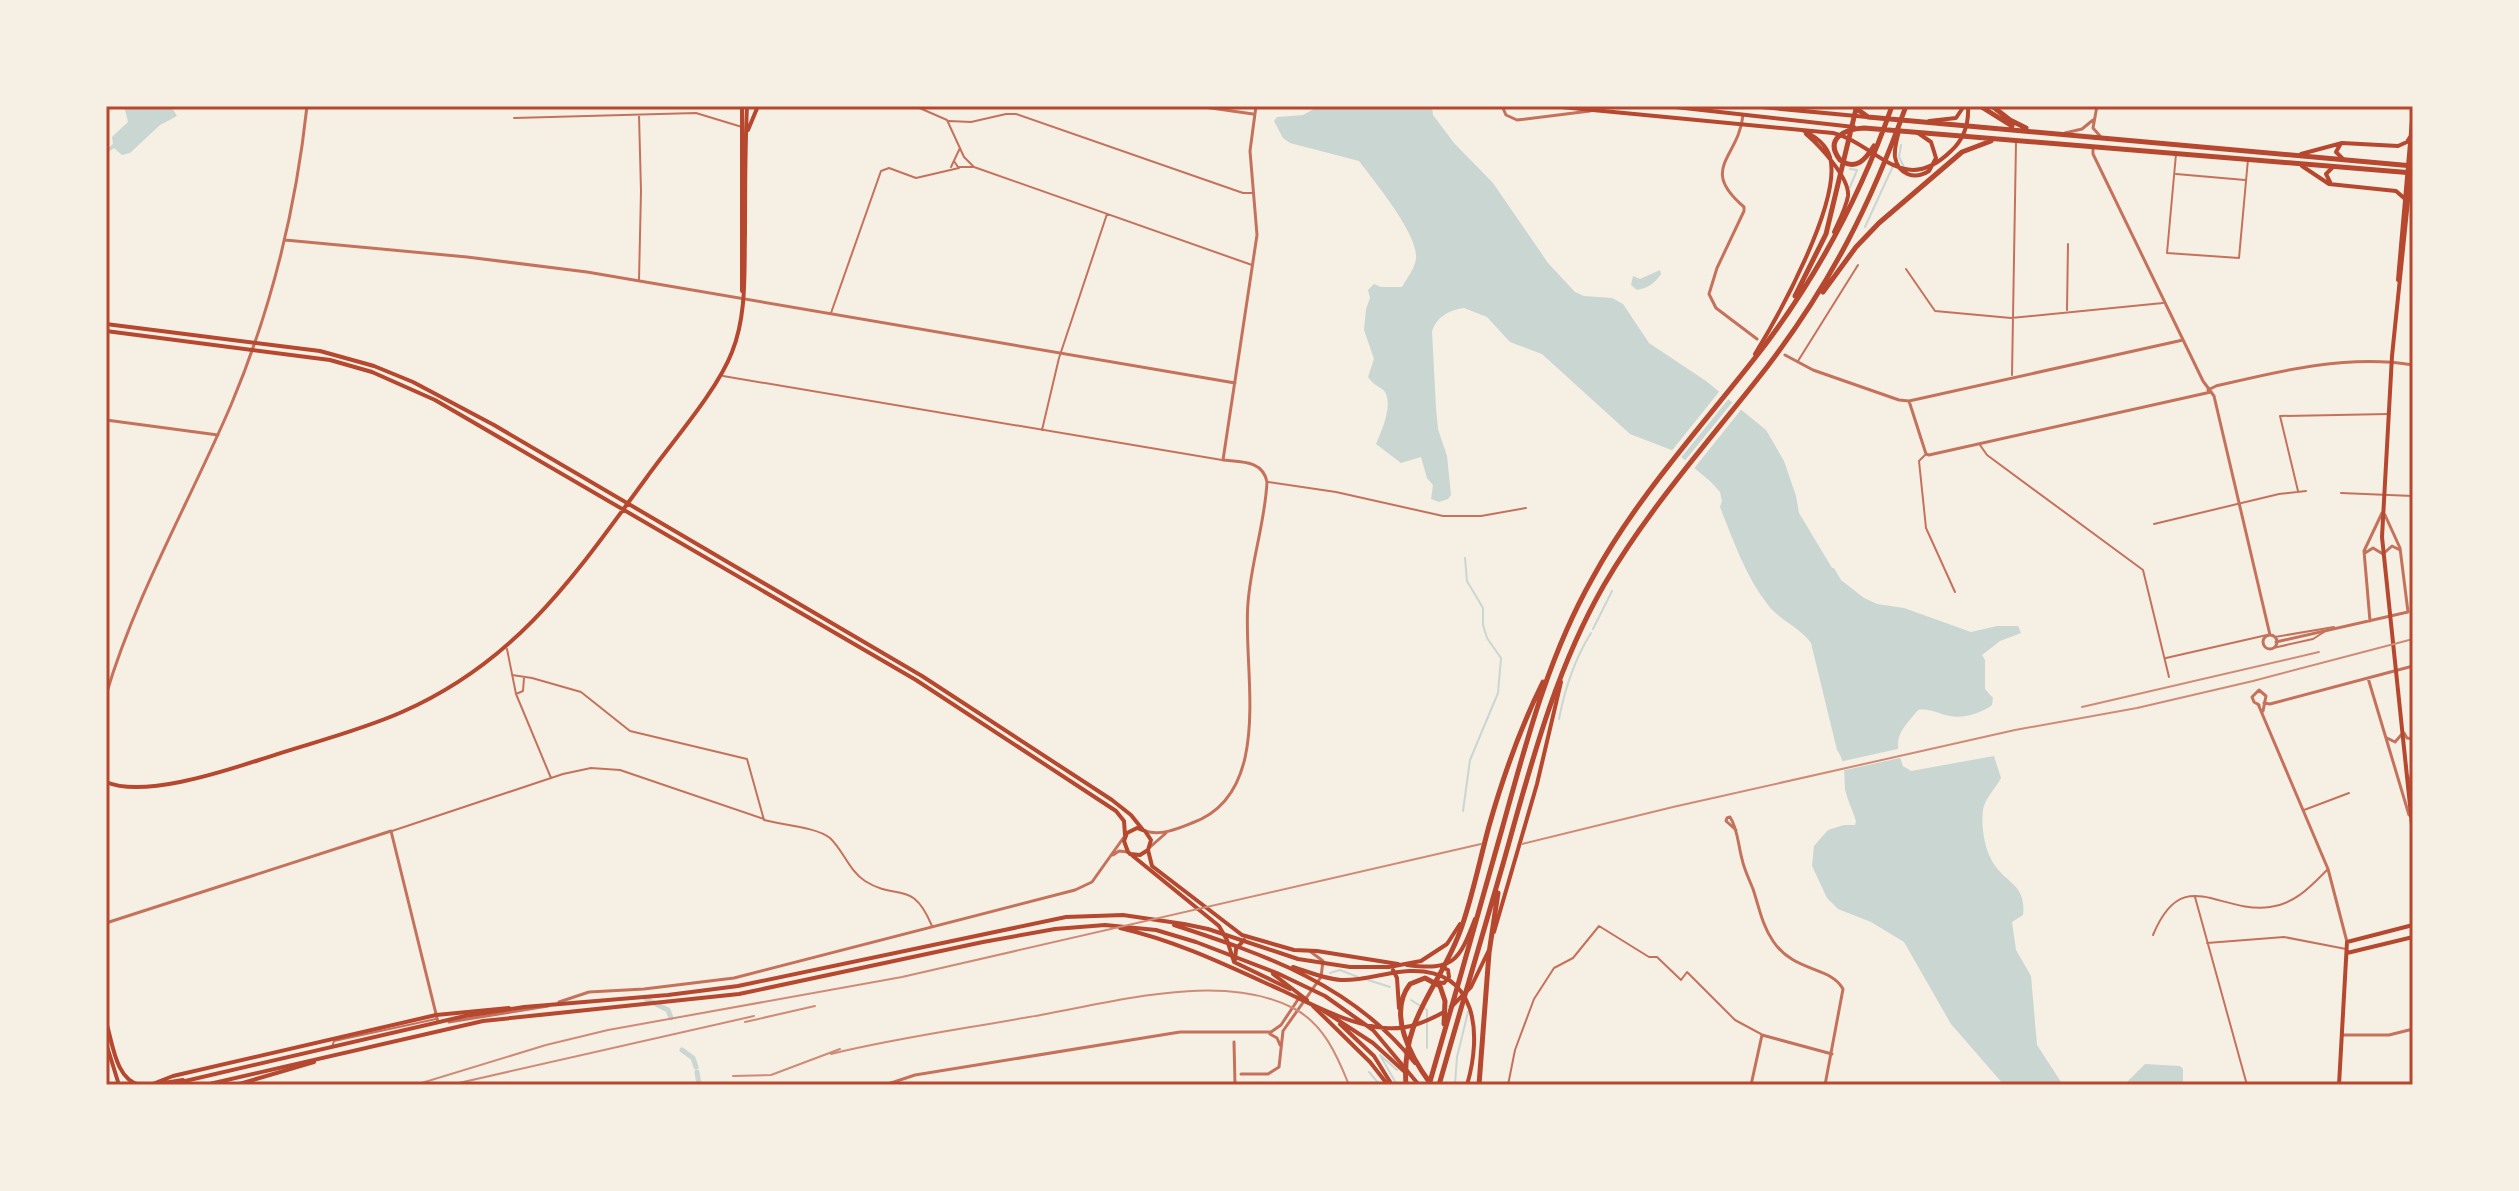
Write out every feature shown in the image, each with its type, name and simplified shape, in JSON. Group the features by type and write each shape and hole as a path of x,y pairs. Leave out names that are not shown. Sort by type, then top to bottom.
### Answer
{"highway":[{"path":"1782,322 1822,242 1835,199 1855,106 1868,117 2103,137 2341,166 2413,166"},
{"path":"1439,1085 1538,741 1572,648 1619,560 1679,475 1749,389 1813,301 1864,214 1906,106"},
{"path":"1980,106 2000,121 2025,130"},
{"path":"1992,106 2015,123 2038,131"},
{"path":"1406,1085 1407,1047 1415,1019 1451,954 1519,736 1565,632 1607,553 1668,466 1745,371 1804,289 1849,208 1891,107"},
{"path":"1883,132 1862,162 1853,165 1844,163 1834,153 1835,140 1843,131 1864,128 2248,158 2345,160 2399,168 2410,178"},
{"path":"1813,301 1870,231 1951,160 1980,144 2006,140"},
{"path":"1430,1085 1528,738 1555,656"},
{"path":"1480,1085 1489,953 1503,864"},
{"path":"1430,1085 1405,1036 1400,1016 1403,996 1410,984 1425,978 1436,982 1444,993 1441,1045"}],"main road":[{"path":"742,298 744,106"},
{"path":"746,135 758,106"},
{"path":"1551,106 1843,136 1888,165 1902,169 1916,169 1940,161 1958,143 1967,123 1966,106"},
{"path":"1666,106 1864,128"},
{"path":"1754,106 1868,117"},
{"path":"1920,121 1952,119 1966,106"},
{"path":"2413,109 2412,156 2392,362 2383,510 2383,554 2413,834"},
{"path":"1784,120 1818,144 1847,189 1847,199 1826,252"},
{"path":"1901,121 1896,158 1902,170 1914,176 1929,171 1936,158 1931,142 1916,133"},
{"path":"106,782 115,785 165,785 206,777 390,717 448,687 506,648 557,597 720,376 738,334 742,298 744,127"},
{"path":"1745,371 1799,274 1816,230 1831,168 1823,144 1798,129"},
{"path":"2398,146 2407,142 2411,134"},
{"path":"2345,160 2338,156 2336,150 2339,145 2347,143 2398,146 2412,156"},
{"path":"2290,158 2347,143"},
{"path":"2290,158 2327,183 2336,185 2396,191 2404,187 2410,178"},
{"path":"2336,185 2327,179 2326,174 2329,169 2341,166"},
{"path":"2410,178 2413,187"},
{"path":"2396,191 2407,202"},
{"path":"2407,202 2413,197"},
{"path":"106,324 320,351 354,359 444,401 661,522 972,711 1116,811 1124,821 1124,845 1129,853 1220,924 1262,942"},
{"path":"106,331 253,348 352,365 436,397"},
{"path":"444,401 972,711"},
{"path":"1105,925 1185,947 1357,1022 1401,1028 1420,1024 1447,1011 1478,975 1492,941 1572,648"},
{"path":"980,717 1129,813 1150,837 1152,866 1183,894"},
{"path":"2407,772 2413,791"},
{"path":"106,789 115,785"},
{"path":"1125,836 1133,829 1144,830"},
{"path":"1129,853 1140,855 1149,849"},
{"path":"1439,967 1450,963 1461,950 1485,892"},
{"path":"151,1085 173,1076 436,1015 476,1009 680,994 781,978 1066,917 1123,915 1208,929 1314,962 1350,967 1389,967 1421,961 1440,950 1454,935 1469,903"},
{"path":"1165,922 1336,980 1406,971 1443,977 1457,987 1468,1001 1475,1027 1475,1050 1467,1085"},
{"path":"1220,924 1232,959 1239,965 1296,993 1302,1002 1373,1043 1418,1085"},
{"path":"205,1085 483,1021 681,1002 759,991 983,942 1055,929 1105,925 1172,934 1260,967 1338,1003 1373,1030 1418,1085"},
{"path":"2347,948 2413,925"},
{"path":"2347,948 2413,937"},
{"path":"1239,965 1235,953 1240,942 1247,940 1448,970 1449,977 1444,983 1436,982"},
{"path":"2339,1085 2347,948"},
{"path":"1272,960 1342,995 1379,1023 1422,1071"},
{"path":"1373,960 1394,972 1400,1016"},
{"path":"1260,967 1306,999 1390,1085"},
{"path":"151,1085 225,1072 438,1022 515,1008"},
{"path":"1329,1015 1364,1045 1383,1069 1390,1085"},
{"path":"106,1022 120,1067 129,1080 140,1085"},
{"path":"106,1043 119,1085"},
{"path":"236,1085 333,1056"},
{"path":"168,1085 205,1076"},
{"path":"106,1078 108,1085"}],"street":[{"path":"106,695 127,635 218,435 253,348 285,240 307,106"},
{"path":"915,106 949,121 965,158 966,164 961,168"},
{"path":"1197,106 1254,114"},
{"path":"1223,460 1258,230 1250,154 1256,106"},
{"path":"1502,106 1504,113 1513,119 1557,116 1608,106"},
{"path":"1557,116 1563,112 1564,106"},
{"path":"2097,106 2094,132 2103,137"},
{"path":"514,118 704,114 744,127"},
{"path":"949,121 978,121 1016,114 1243,193 1254,193"},
{"path":"639,115 639,281"},
{"path":"1743,115 1722,176 1729,195 1743,206 1744,211 1717,268 1709,294 1716,308 1757,339"},
{"path":"2062,133 2082,129 2093,120"},
{"path":"953,129 957,122"},
{"path":"2012,378 2016,141"},
{"path":"2094,146 2092,152 2209,391 2271,636 2276,642"},
{"path":"947,170 960,147"},
{"path":"2177,153 2167,253 2239,258 2248,158"},
{"path":"955,159 965,158"},
{"path":"965,158 974,167"},
{"path":"955,159 961,168"},
{"path":"831,313 881,171 889,168 916,178 974,167 1254,266"},
{"path":"2175,174 2246,180"},
{"path":"1042,430 1060,353 1107,213"},
{"path":"285,240 477,258 639,281 1235,383"},
{"path":"2067,311 2068,244"},
{"path":"1798,362 1858,265"},
{"path":"1906,269 1935,311 2013,316 2165,302"},
{"path":"139,335 143,332 140,328"},
{"path":"1785,355 1842,381 1909,401 2183,341"},
{"path":"1955,592 1926,528 1919,461 1926,454 2209,391 2216,386 2300,367 2392,362 2413,365"},
{"path":"720,376 1258,466 1267,482 1248,600 1250,671 1245,758 1232,790 1220,808 1203,819 1169,831 1152,833 1144,830"},
{"path":"1909,401 1926,454"},
{"path":"2298,491 2280,416 2388,414"},
{"path":"106,420 218,435"},
{"path":"1980,444 1980,449 1987,455 2143,570 2169,677"},
{"path":"1267,482 1336,492 1443,516 1502,514 1526,508"},
{"path":"2154,524 2306,491"},
{"path":"2341,493 2413,496"},
{"path":"2276,642 2408,612 2400,551 2383,510"},
{"path":"2371,622 2364,556 2366,544 2383,510"},
{"path":"657,528 656,524 661,522"},
{"path":"2364,556 2366,551 2373,548 2383,554 2389,546 2400,551"},
{"path":"719,565 722,558"},
{"path":"2164,658 2325,626 2344,628"},
{"path":"2271,636 2264,638 2264,645 2273,648 2313,639 2325,632"},
{"path":"2273,648 2276,642"},
{"path":"506,648 516,694 552,778"},
{"path":"2207,943 2284,937 2347,948 2328,869 2261,704 2413,666"},
{"path":"512,675 581,692 630,731 747,759 764,820"},
{"path":"516,694 523,689 524,676"},
{"path":"2368,678 2409,815"},
{"path":"2385,735 2389,741 2396,741 2403,728"},
{"path":"2403,728 2406,737 2413,739"},
{"path":"2410,782 2413,765"},
{"path":"106,923 591,768 620,770 764,820 824,834 866,882 907,893 917,899 932,926"},
{"path":"2303,810 2349,793"},
{"path":"1736,830 1742,862 1764,926 1772,939 1791,960 1830,975 1841,983 1844,992 1825,1085"},
{"path":"391,831 437,1021"},
{"path":"1149,849 1169,831"},
{"path":"437,1021 337,1048 332,1046 334,1041 437,1021 543,1008 589,992 734,978 1084,887 1092,882 1125,836"},
{"path":"1108,861 1119,851 1129,853"},
{"path":"2153,935 2169,905 2176,900 2195,896 2269,907 2301,895 2328,869"},
{"path":"2195,896 2247,1085"},
{"path":"1508,1085 1515,1050 1534,999 1554,968 1573,958 1599,926 1649,957 1657,957 1681,980 1687,972 1735,1020 1762,1035 1832,1054"},
{"path":"1266,1033 1285,1023 1321,977 1324,964 1318,955 1305,950"},
{"path":"1234,1084 1241,1074 1273,1073 1279,1067 1285,1023"},
{"path":"2342,1035 2389,1035 2413,1029"},
{"path":"885,1085 904,1077 1180,1032 1266,1033 1275,1036 1281,1047"},
{"path":"1225,1032 1234,1042"},
{"path":"1234,1084 1234,1042 1243,1032"},
{"path":"1751,1085 1762,1035"},
{"path":"1234,1069 1241,1074"}],"shaded area":[{"path":"124,106 171,106 177,116 160,125 130,153 122,155 114,148 106,154 113,144 112,137 128,122"},
{"path":"1319,106 1432,106 1433,115 1454,143 1493,183 1548,263 1575,292 1584,296 1612,298 1623,304 1649,343 1706,381 1766,430 1784,461 1799,513 1841,580 1864,598 1877,604 1904,608 1971,632 1997,626 2018,626 2021,633 2000,641 1982,655 1985,660 1985,689 1993,698 1992,705 1978,713 1961,717 1918,710 1902,730 1898,748 1903,766 1911,771 1994,756 2001,778 1983,810 1985,842 1996,867 2021,896 2023,915 2012,922 2016,950 2031,976 2037,1045 2063,1085 2004,1085 1951,1024 1904,942 1871,922 1838,909 1827,898 1812,866 1814,846 1828,830 1855,825 1856,821 1846,793 1843,764 1811,643 1773,610 1760,594 1720,507 1720,492 1711,482 1674,451 1630,434 1542,354 1510,342 1487,317 1464,308 1444,315 1432,332 1438,429 1447,456 1451,495 1439,502 1431,499 1433,485 1427,478 1421,457 1401,463 1376,444 1388,401 1382,389 1368,377 1374,359 1364,330 1370,298 1368,290 1374,284 1402,287 1415,263 1415,249 1394,208 1359,161 1290,143 1283,138 1274,121 1277,117 1303,115"},
{"path":"1660,270 1659,277 1648,286 1637,290 1631,285 1633,276 1640,279"},
{"path":"2145,1064 2180,1066 2183,1069 2183,1085 2124,1085"}],"pier":[{"path":"1722,388 1731,396 1679,460 1670,453"},
{"path":"1735,399 1744,406 1692,471 1683,463"},
{"path":"1902,748 1904,757 1841,771 1839,762"}],"waterway":[{"path":"1901,145 1899,157 1904,167"},
{"path":"1865,227 1893,166"},
{"path":"1850,169 1857,170 1850,187"},
{"path":"1463,811 1470,760 1498,693 1501,658 1487,638 1483,608 1467,581 1465,558"},
{"path":"1593,629 1612,591"},
{"path":"1559,719 1571,674 1591,633"},
{"path":"1330,973 1340,970 1358,977"},
{"path":"1368,980 1390,987"},
{"path":"646,999 668,1010 671,1018"},
{"path":"1411,1000 1427,1010 1427,1048"},
{"path":"1457,1085 1457,1057 1468,1012"},
{"path":"682,1050 693,1058 696,1067"},
{"path":"1397,1070 1380,1055 1397,1085"},
{"path":"697,1072 699,1085"},
{"path":"1369,1072 1380,1085"}],"railway":[{"path":"1522,844 2015,730 2137,708 2413,639"},
{"path":"2082,707 2319,652"},
{"path":"415,1085 546,1045 608,1030 902,977 1481,844"},
{"path":"831,1054 1127,998 1162,993 1232,992 1264,997 1304,1014 1328,1041 1349,1085"},
{"path":"745,1022 815,1006"},
{"path":"450,1085 754,1016"},
{"path":"733,1076 771,1075 840,1049"},
{"path":"327,1085 341,1083"}]}
